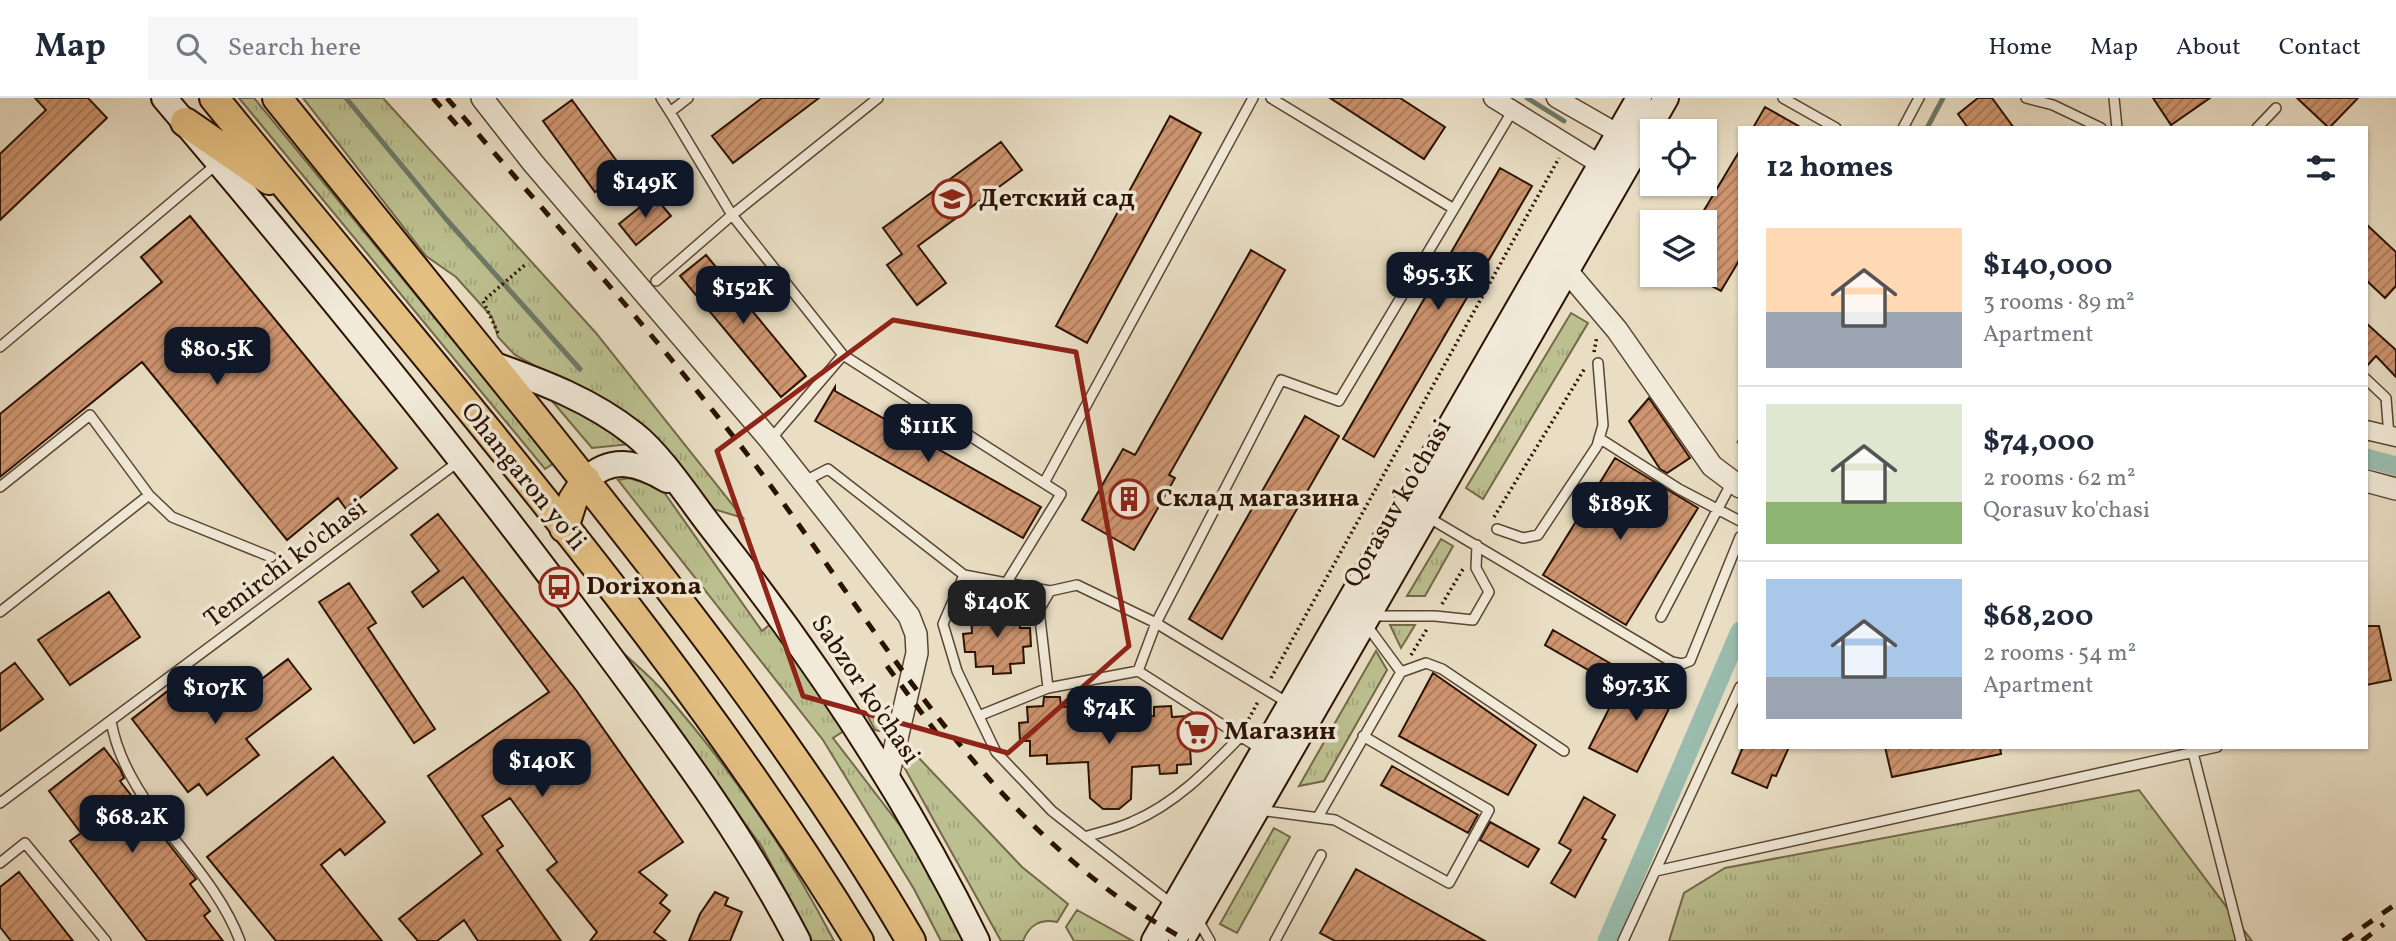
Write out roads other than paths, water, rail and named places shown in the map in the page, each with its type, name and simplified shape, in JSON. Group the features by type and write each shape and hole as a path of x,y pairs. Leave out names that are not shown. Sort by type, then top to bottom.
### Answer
{"highway":[{"name":"Ohangaron yoʻli","path":"214,98 564,527 747,769 859,941"},
{"name":"Ohangaron yoʻli","path":"276,98 496,351 586,480 786,742 911,941"},
{"path":"185,122 224,158 294,197"},
{"path":"564,527 573,500 586,480"}],"main road":[{"path":"164,98 185,122"},
{"name":"Qorasuv ko'chasi","path":"1629,139 1639,98"},
{"name":"Qorasuv ko'chasi","path":"1181,941 1185,911 1290,704 1629,139 1666,98"},
{"name":"Ohangaron yoʻli","path":"224,158 462,459 716,800 757,864 799,941"},
{"name":"Qorasuv ko'chasi","path":"1154,941 1185,911 1256,810 1567,271 1610,171"},
{"name":"Sabzor ko'chasi","path":"496,351 607,414 637,436 679,487 770,601 888,778 939,863 977,941"},
{"path":"586,480 606,467 631,464 679,487"}],"street":[{"path":"482,98 533,163 770,440 801,483 909,616 916,634 917,653 888,778"},
{"path":"1493,98 1610,171"},
{"path":"1556,98 1629,139"},
{"path":"1567,271 1603,312 1703,455 1736,485"},
{"path":"2368,431 2393,437"},
{"path":"2368,482 2396,489"}],"lane":[{"path":"661,98 733,215 843,355 1061,494 1005,585"},
{"path":"670,111 688,98"},
{"path":"656,281 878,98"},
{"path":"1044,483 1253,98"},
{"path":"1270,98 1454,209"},
{"path":"1783,98 1832,126"},
{"path":"1904,126 1919,98"},
{"path":"2026,98 2053,106 2097,126"},
{"path":"2114,98 2117,126"},
{"path":"2259,126 2276,108"},
{"path":"1138,671 1156,623 1281,380 1339,401 1513,110"},
{"path":"0,347 224,158"},
{"path":"770,440 843,355"},
{"path":"1497,529 1523,538 1538,535 1597,446 1602,425 1595,359"},
{"path":"2368,381 2386,398 2393,437"},
{"path":"0,487 90,415 149,495 172,517 271,556"},
{"path":"1599,438 1718,511 1738,520"},
{"name":"Temirchi ko'chasi","path":"0,803 462,459"},
{"path":"801,483 828,469 964,575 1005,585 1050,591 1077,585 1156,623 1290,704"},
{"path":"1661,617 1718,511 1736,485"},
{"path":"0,612 149,495"},
{"path":"1426,516 1672,662 1682,664 1690,661 1738,542"},
{"path":"1366,619 1435,616 1473,620 1489,592 1476,568 1477,545"},
{"path":"964,575 943,624 957,671 981,715 996,751 1052,811 1185,911 1210,941"},
{"path":"1048,688 1039,610 1050,591"},
{"path":"1366,619 1401,672"},
{"path":"1318,817 1401,672 1426,663 1443,669 1564,751"},
{"path":"981,715 1048,688 1138,671 1264,751"},
{"path":"1623,941 1738,691"},
{"path":"111,721 116,745 126,770 199,871 235,927 240,941"},
{"path":"1256,810 1335,820 1449,883 1489,810 1363,736"},
{"path":"1084,837 1132,823 1156,809 1200,779 1240,737"},
{"path":"1657,871 2209,749"},
{"path":"2193,753 2241,941"},
{"path":"0,863 25,843 106,941"},
{"path":"1275,941 1321,855"}],"waterway":[{"path":"346,98 446,219 580,369"},
{"path":"1527,98 1564,121"},
{"path":"1928,126 1943,98"},
{"path":"2368,459 2396,466"},
{"path":"1607,941 1738,636"}],"railway":[{"path":"433,98 463,132"},
{"path":"447,98 711,408 796,521 892,657 942,723 995,785 1053,844 1117,896 1188,941"},
{"path":"887,666 941,739"},
{"path":"2343,941 2396,904"},
{"path":"2362,941 2384,924"}],"place":[{"name":"Детский сад","path":"952,199"},
{"name":"Склад магазина","path":"1129,499"},
{"name":"Dorixona","path":"559,587"},
{"name":"Магазин","path":"1197,732"}]}
